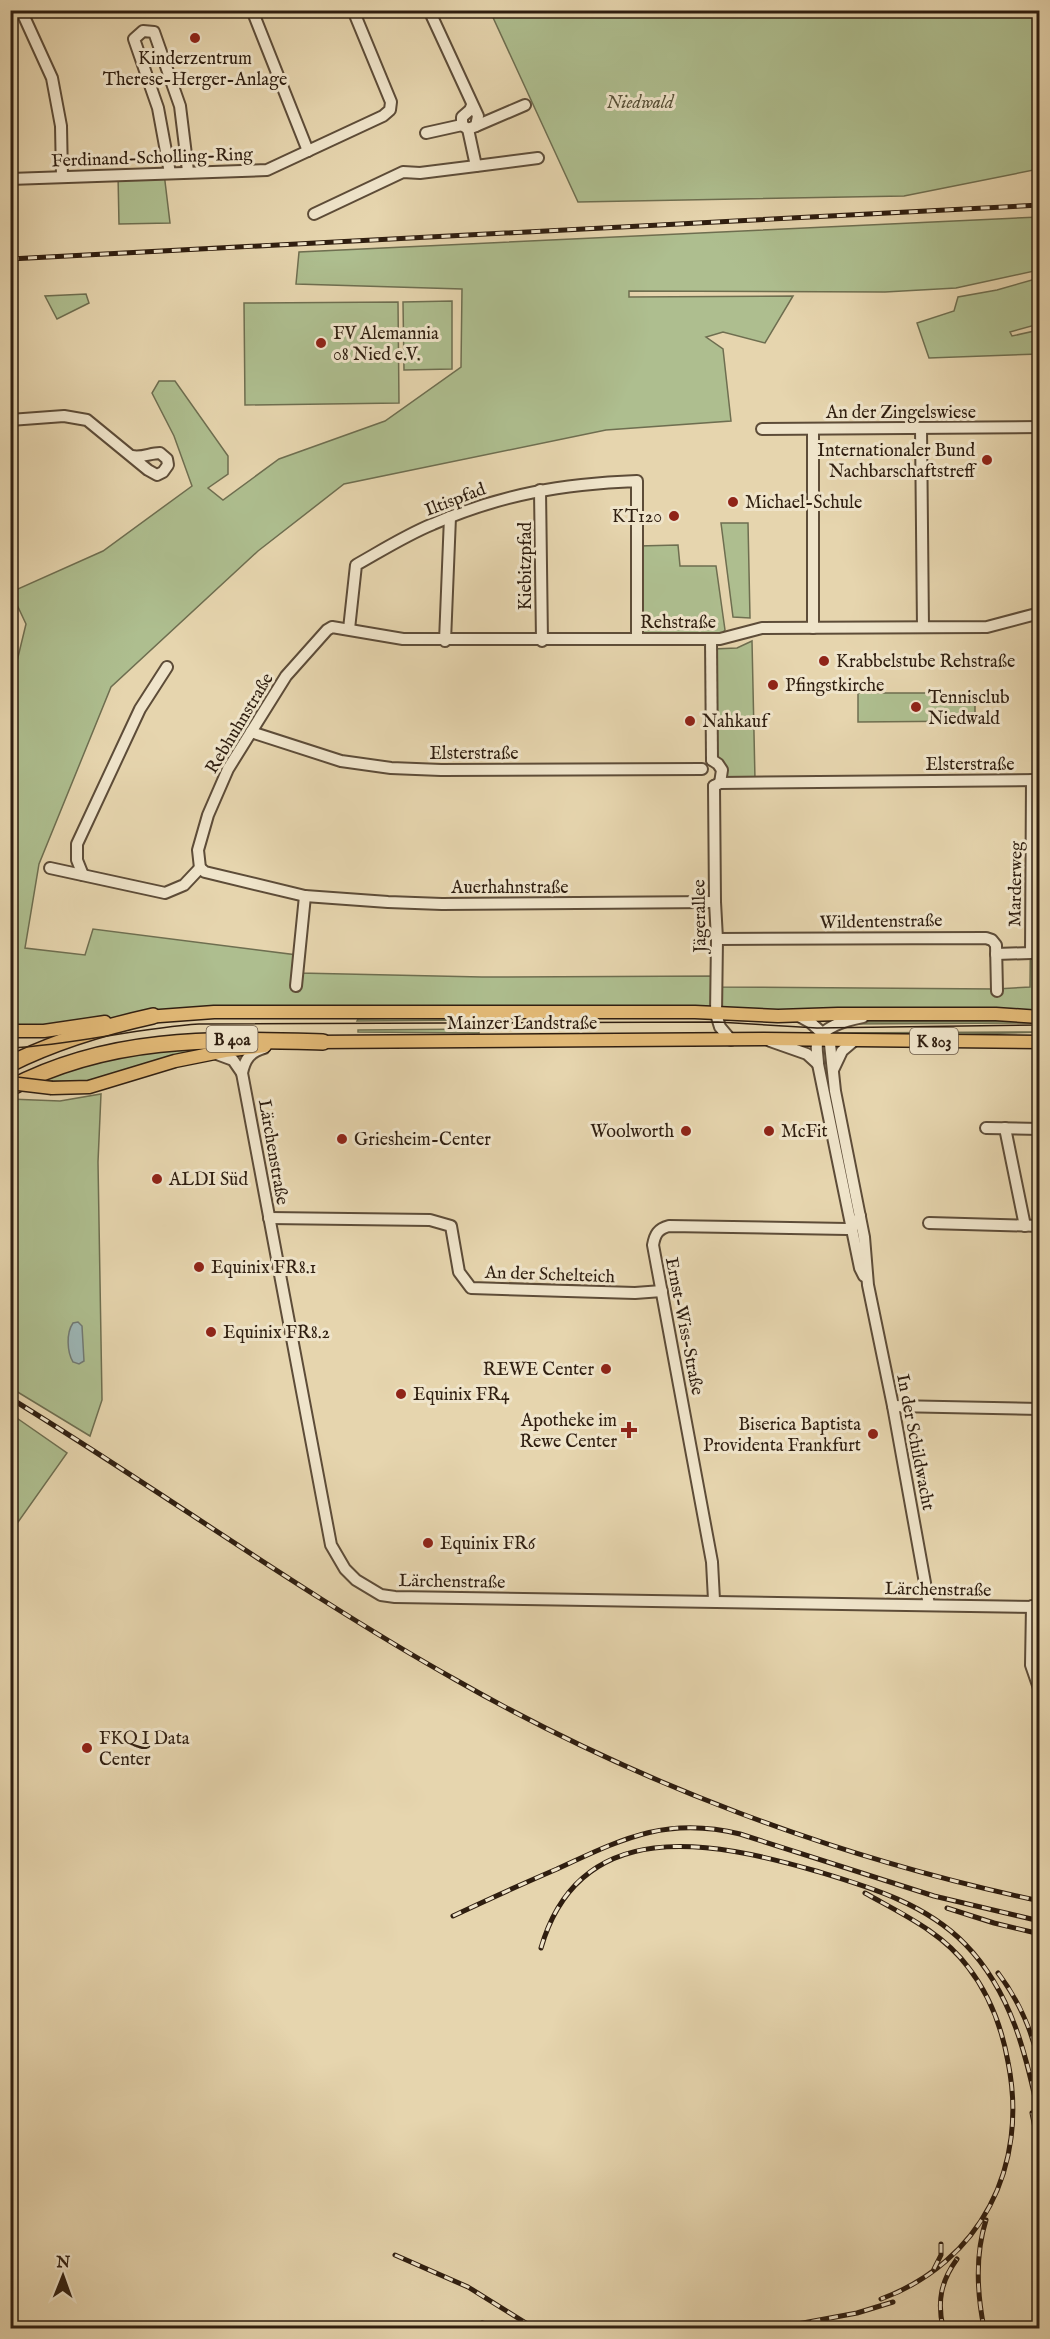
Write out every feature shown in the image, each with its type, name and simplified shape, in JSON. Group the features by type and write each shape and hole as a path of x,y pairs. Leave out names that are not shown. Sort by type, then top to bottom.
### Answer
{"highway":[{"path":"10,1064 59,1042 102,1028 153,1016"},
{"name":"B 40a","path":"10,1086 67,1062 142,1045 222,1039 323,1042"}],"main road":[{"name":"Mainzer Landstraße","path":"10,1031 70,1028 184,1013 799,1016 996,1014 1040,1017"},
{"name":"Mainzer Landstraße","path":"10,1086 52,1088 95,1085 175,1061 214,1053 274,1045 323,1042 824,1038 1040,1042"}],"street":[{"path":"21,10 52,78 61,126 62,177"},
{"path":"252,10 308,151"},
{"name":"Ferdinand-Scholling-Ring","path":"10,179 267,170 383,116 390,110 391,102 353,10"},
{"path":"429,10 472,105 462,117 469,127 476,166"},
{"path":"170,172 158,108 135,39 143,31 154,32 180,106 188,171"},
{"path":"426,133 469,127 525,105"},
{"path":"314,214 403,172 420,173 538,158"},
{"path":"10,420 64,416 87,420 132,456"},
{"name":"An der Zingelswiese","path":"762,429 1040,427"},
{"path":"921,428 923,627"},
{"path":"813,429 813,628"},
{"name":"Iltispfad","path":"349,629 356,565 430,525 476,507 540,490 580,483 637,481 637,639"},
{"name":"Kiebitzpfad","path":"540,490 542,641"},
{"path":"445,640 450,517"},
{"name":"Rehstraße","path":"349,629 403,639 542,641 711,639 733,637 762,628 987,627 1040,613"},
{"name":"Rebhuhnstraße","path":"200,868 198,850 208,815 228,769 251,732 286,676 327,630 332,627 349,629"},
{"name":"Jägerallee","path":"711,639 712,760 722,770 717,784 716,1014"},
{"path":"83,874 77,860 77,844 135,718 167,667"},
{"name":"Elsterstraße","path":"251,732 341,761 391,768 441,770 702,769"},
{"path":"712,760 702,769 704,779 717,784"},
{"name":"Elsterstraße","path":"717,784 1036,780"},
{"name":"Marderweg","path":"996,954 1030,953 1036,780"},
{"path":"50,868 165,892 184,885 200,868"},
{"name":"Auerhahnstraße","path":"200,868 205,872 234,880 305,896 439,904 715,902"},
{"path":"296,986 305,896"},
{"name":"Wildentenstraße","path":"717,939 986,938 992,940 996,945 996,954"},
{"path":"996,954 997,991"},
{"path":"716,1014 720,1027 732,1040"},
{"path":"799,1016 810,1022 824,1038 837,1024 871,1014"},
{"name":"In der Schildwacht","path":"824,1038 818,1064 860,1268 868,1285"},
{"name":"In der Schildwacht","path":"824,1038 860,1216 868,1285 893,1406 929,1605"},
{"path":"764,1039 807,1053 818,1064"},
{"path":"832,1073 842,1051 855,1040"},
{"path":"242,1073 246,1059 251,1053 274,1045"},
{"path":"214,1053 233,1060 242,1073"},
{"name":"Lärchenstraße","path":"242,1073 332,1545 345,1569 356,1580 381,1595 409,1598 714,1600 1036,1606"},
{"path":"986,1128 1040,1129"},
{"path":"1005,1128 1026,1226"},
{"path":"837,1228 843,1222 847,1206"},
{"path":"852,1229 860,1216"},
{"name":"An der Schelteich","path":"269,1218 430,1220 445,1223 451,1226 459,1272 471,1288 635,1293 662,1291"},
{"path":"930,1223 1040,1226"},
{"name":"Ernst-Wiss-Straße","path":"714,1600 712,1562 653,1245 655,1235 663,1227 669,1226 852,1229"},
{"path":"893,1406 1040,1409"},
{"path":"1036,1606 1031,1665 1040,1691"}],"green space":[{"name":"Niedwald","path":"490,11 1039,11 1039,169 904,196 578,202"},
{"path":"164,173 170,223 119,224 118,175"},
{"path":"1039,217 1039,270 956,288 885,292 629,291 629,297 793,296 765,343 723,332 706,337 723,349 731,421 606,430 344,484 258,551 111,687 39,864 25,948 85,955 93,929 305,956 299,973 482,977 716,976 717,987 996,989 1030,987 1032,780 1039,780 1039,1017 267,1012 11,1031 10,690 26,624 11,592 103,551 192,486 174,436 152,393 159,381 175,381 228,456 228,474 208,488 223,500 279,459 385,421 461,367 462,289 296,284 299,252"},
{"path":"1039,278 1039,324 1010,332 1012,336 1039,330 1039,354 929,358 917,323 954,311 958,297 997,290"},
{"path":"86,294 89,303 57,319 45,296"},
{"path":"452,301 452,369 404,370 403,302"},
{"name":"FV Alemannia 08 Nied e.V.","path":"398,302 399,403 245,405 244,303"},
{"path":"721,523 748,523 750,618 733,617"},
{"path":"678,545 680,566 716,566 725,630 721,635 642,636 637,631 638,546"},
{"path":"752,641 755,780 722,781 714,760 713,649 737,648"},
{"name":"Tennisclub Niedwald","path":"858,693 975,693 975,721 858,722"},
{"path":"479,1016 479,1020 357,1021 358,1019"},
{"path":"1040,1021 1039,1023 843,1024 854,1022"},
{"path":"479,1029 479,1033 358,1032 358,1030"},
{"path":"1040,1032 938,1035 836,1033"},
{"path":"216,1047 87,1081 33,1081 126,1054"},
{"path":"101,1094 98,1162 102,1400 90,1436 11,1388 10,1099 60,1101"},
{"path":"11,1414 67,1453 11,1532"}],"water":[{"path":"78,1322 82,1326 84,1361 79,1364 73,1362 68,1342 73,1323"}],"tram line":[{"path":"10,1048 58,1044 199,1024 718,1022 817,1028 1040,1025"}],"railway":[{"path":"10,259 1040,205"},
{"path":"10,1398 399,1647 524,1717 595,1752 666,1784 813,1839 888,1863 1040,1901"},
{"path":"453,1916 624,1840 667,1829 689,1828 714,1829 740,1834 934,1896 1040,1921"},
{"path":"541,1948 560,1905 586,1875 618,1857 654,1848 694,1847 735,1852 776,1860 856,1883 895,1898 932,1918 965,1944 981,1963 995,1983 1015,2026 1040,2121"},
{"path":"865,1893 934,1934 958,1955 976,1977 994,2012 1002,2037 1013,2101 1011,2138 1003,2173 990,2206 971,2235 946,2261 916,2282 881,2299"},
{"path":"947,1908 1040,1934"},
{"path":"998,1973 1024,2017 1040,2066"},
{"path":"1032,2113 1040,2153"},
{"path":"984,2328 978,2274 982,2233 986,2220"},
{"path":"934,2269 941,2255 941,2244"},
{"path":"395,2255 468,2287 534,2328"},
{"path":"943,2328 940,2309 942,2292 947,2275 957,2259"},
{"path":"776,2328 857,2313 893,2302"},
{"path":"482,2323 501,2328"}],"place":[{"name":"Kinderzentrum Therese-Herger-Anlage","path":"195,38"},
{"name":"FV Alemannia 08 Nied e.V.","path":"321,343"},
{"name":"Internationaler Bund Nachbarschaftstreff","path":"987,460"},
{"name":"Michael-Schule","path":"733,502"},
{"name":"KT120","path":"674,516"},
{"name":"Krabbelstube Rehstraße","path":"824,661"},
{"name":"Pfingstkirche","path":"773,685"},
{"name":"Tennisclub Niedwald","path":"916,707"},
{"name":"Nahkauf","path":"690,721"},
{"name":"Woolworth","path":"686,1131"},
{"name":"McFit","path":"769,1131"},
{"name":"Griesheim-Center","path":"342,1139"},
{"name":"ALDI Süd","path":"157,1179"},
{"name":"Equinix FR8.1","path":"199,1267"},
{"name":"Equinix FR8.2","path":"211,1332"},
{"name":"REWE Center","path":"606,1369"},
{"name":"Equinix FR4","path":"401,1394"},
{"name":"Apotheke im Rewe Center","path":"629,1430"},
{"name":"Biserica Baptista Providenta Frankfurt","path":"873,1434"},
{"name":"Equinix FR6","path":"428,1543"},
{"name":"FKQ I Data Center","path":"87,1748"}]}
